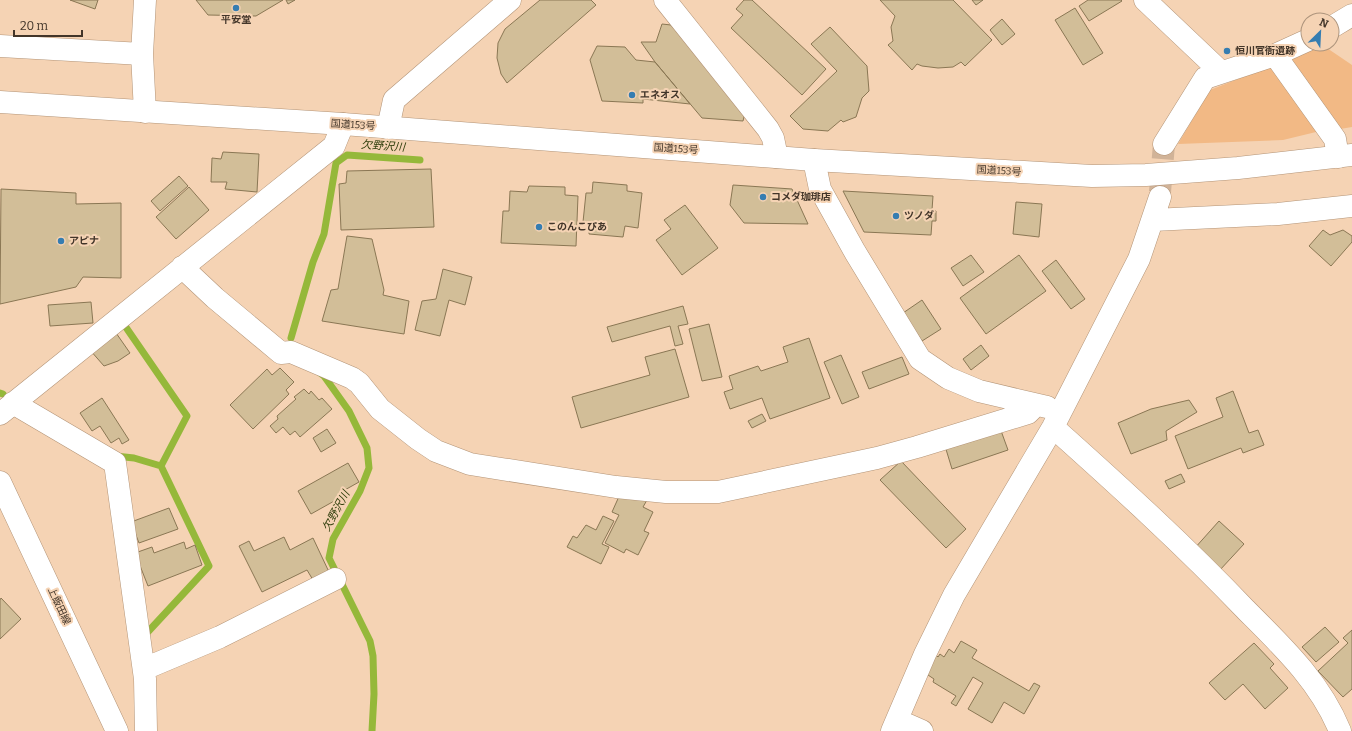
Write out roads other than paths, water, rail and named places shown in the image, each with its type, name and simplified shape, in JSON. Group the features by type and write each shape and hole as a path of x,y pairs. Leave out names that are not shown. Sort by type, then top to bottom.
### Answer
{"main road":[{"path":"145,0 142,54 145,112"},
{"path":"388,128 394,100 510,0"},
{"path":"665,0 768,129 773,138 777,157"},
{"path":"1145,0 1221,72"},
{"path":"1340,22 1352,15"},
{"path":"1164,144 1205,78 1275,55 1300,44"},
{"path":"0,46 142,54"},
{"path":"1275,55 1335,139 1345,156"},
{"name":"国道153号","path":"0,102 343,124 814,160 1092,176 1154,175 1345,156"},
{"path":"146,731 147,668 115,463 7,408 334,146 343,124"},
{"path":"814,160 820,189 855,252 920,359 948,378 979,391 1036,405 1057,418 1304,670 1325,702 1340,731"},
{"path":"922,731 894,725 925,654 954,595 1057,418 1139,259 1160,197"},
{"path":"1153,220 1278,214 1352,206"},
{"path":"182,267 214,298 281,353 291,352 352,378 359,383 380,409 436,451 470,464 498,469 616,487 666,492 718,492 917,447 1028,413 1036,405"},
{"name":"上飯田線","path":"0,482 117,731"},
{"path":"147,668 220,637 335,579"}],"waterway":[{"name":"欠野沢川","path":"291,338 313,262 324,234 336,163 347,155 420,160"},
{"path":"123,323 187,416 161,466 209,566 145,635 145,638"},
{"name":"欠野沢川","path":"320,373 324,376 349,411 367,448 369,468 360,491 333,539 329,558 370,641 373,656 374,694 372,731"},
{"path":"115,456 134,458 161,466"}],"tunnel":[{"path":"1160,192 1164,144"}],"place":[{"name":"平安堂","path":"236,8"},
{"name":"恒川官衙遺跡","path":"1227,51"},
{"name":"エネオス","path":"632,95"},
{"name":"コメダ珈琲店","path":"763,197"},
{"name":"ツノダ","path":"896,216"},
{"name":"このんこぴあ","path":"539,227"},
{"name":"アピナ","path":"61,241"}]}
